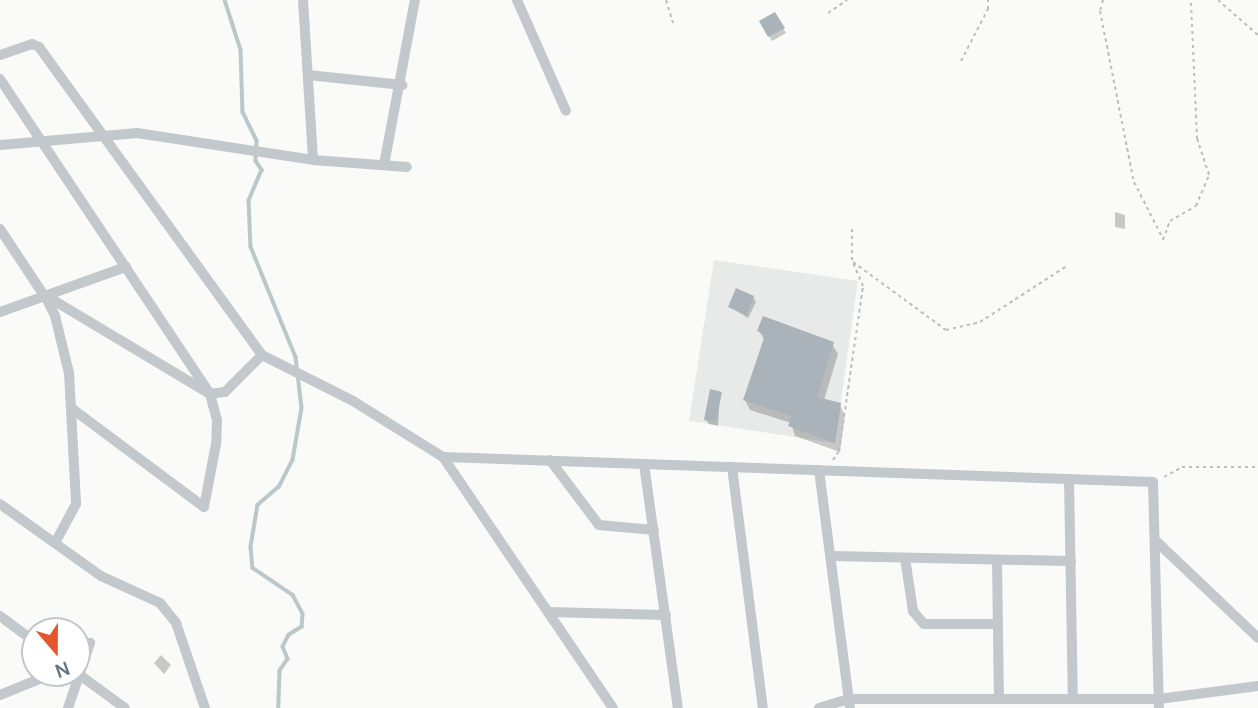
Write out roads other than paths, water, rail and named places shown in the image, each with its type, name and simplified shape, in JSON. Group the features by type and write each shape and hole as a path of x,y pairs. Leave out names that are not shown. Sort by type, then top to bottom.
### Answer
{"street":[{"path":"303,0 313,160"},
{"path":"384,165 402,85 415,0"},
{"path":"517,0 566,111"},
{"path":"0,55 32,44 39,47 262,355 353,401 443,457 613,708"},
{"path":"308,75 402,85"},
{"path":"0,79 210,394 217,420 216,444 204,507 71,408"},
{"path":"0,145 102,134 183,138 313,160 407,167"},
{"path":"0,229 43,294 62,341 71,408 76,504 55,543"},
{"path":"0,312 43,294 126,267"},
{"path":"43,294 210,394 225,392 262,355"},
{"path":"443,457 1153,482 1157,486 1159,704"},
{"path":"550,460 598,526 654,530"},
{"path":"645,464 678,708"},
{"path":"732,467 763,708"},
{"path":"824,470 831,556 850,704"},
{"path":"1069,479 1073,699"},
{"path":"0,504 101,576 167,611 205,708"},
{"path":"1157,542 1258,638"},
{"path":"831,556 1071,561"},
{"path":"905,558 913,611 924,624 998,624"},
{"path":"997,560 999,699"},
{"path":"548,612 666,615"},
{"path":"0,616 21,632"},
{"path":"91,678 125,708"},
{"path":"0,695 21,686"},
{"path":"819,708 850,704 999,699 1073,699 1159,704 1258,686"},
{"path":"68,708 74,687"}],"waterway":[{"path":"225,0 241,50 243,112 257,141 256,161 262,170 249,200 251,247 296,357 302,408 293,460 279,487 258,505 251,547 253,568 293,595 303,614 302,627 289,635 283,647 288,659 280,671 279,708"}]}
